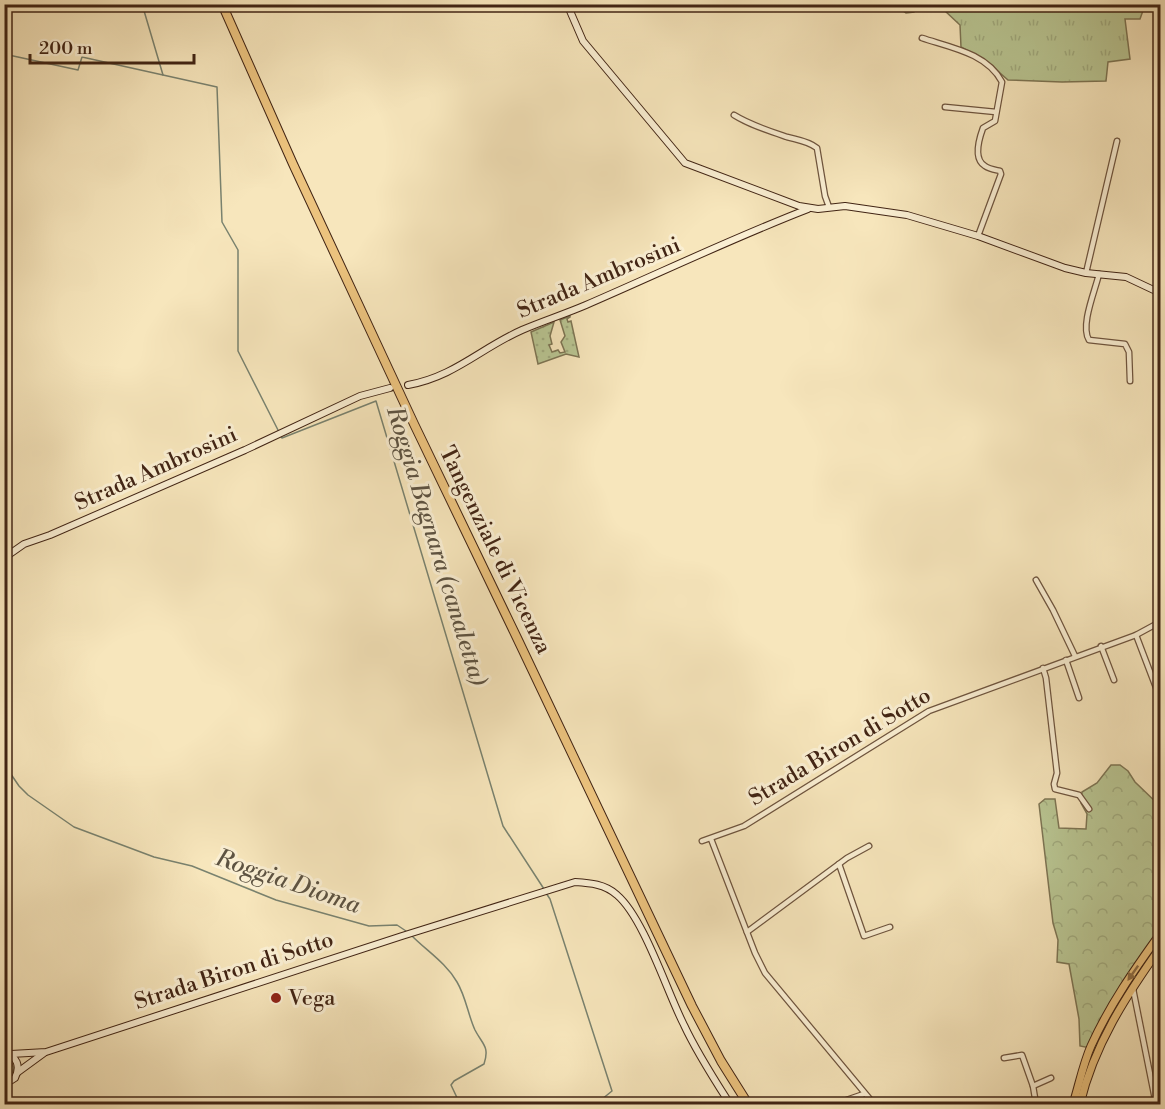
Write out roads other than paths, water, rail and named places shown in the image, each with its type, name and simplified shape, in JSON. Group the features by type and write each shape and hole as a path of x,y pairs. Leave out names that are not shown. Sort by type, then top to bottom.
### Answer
{"highway":[{"name":"Tangenziale di Vicenza","path":"222,4 409,414 692,1006 721,1061 748,1104"}],"main road":[{"path":"1079,1104 1090,1048 1128,978 1161,934"},
{"path":"1079,1104 1098,1050 1113,1019 1132,987 1161,948"}],"street":[{"path":"567,4 583,41 685,163 808,208 865,208 907,215 978,236 1065,268 1086,273 1126,277 1161,293"},
{"path":"922,38 969,53 996,73 1002,82 995,121 983,128 978,152 984,166 1000,171 1001,177 978,236"},
{"path":"945,107 996,112"},
{"path":"734,115 746,122 802,140 818,148 825,196 829,207"},
{"path":"1086,273 1117,141"},
{"name":"Strada Ambrosini","path":"408,385 439,377 458,368 497,342 523,330 586,305 808,208"},
{"path":"1099,274 1086,320 1086,336 1089,340 1098,343 1125,344 1131,381"},
{"name":"Strada Ambrosini","path":"4,558 24,544 50,535 235,454 360,396 390,388"},
{"path":"1036,580 1075,656"},
{"name":"Strada Biron di Sotto","path":"702,841 744,826 929,711 1136,634 1161,621"},
{"path":"1136,634 1161,698"},
{"path":"1101,646 1114,680"},
{"path":"1066,660 1079,698"},
{"path":"1042,668 1046,678 1057,773 1055,789 1079,795 1089,809"},
{"path":"711,839 765,973 874,1104"},
{"path":"747,932 839,864 869,846"},
{"path":"839,864 864,936 890,927"},
{"name":"Strada Biron di Sotto","path":"7,1052 45,1052 575,882 602,885 616,894 628,907 642,932 684,1026 730,1104"},
{"path":"1132,987 1156,1104"},
{"path":"7,1052 17,1062 18,1072"},
{"name":"Strada Biron di Sotto","path":"4,1085 11,1083 18,1072 45,1052"},
{"path":"1004,1058 1022,1055 1036,1104"},
{"path":"1032,1086 1050,1078"},
{"path":"836,1104 864,1094"}],"waterway":[{"path":"142,4 163,75"},
{"name":"Roggia Bagnara (canaletta)","path":"4,54 78,70 82,57 217,87 222,222 238,250 238,351 279,432"},
{"name":"Roggia Bagnara (canaletta)","path":"281,437 376,401 503,826 544,889"},
{"name":"Roggia Dioma","path":"4,764 28,795 74,827 154,857 192,866 276,900 369,926 397,925 406,931"},
{"name":"Roggia Bagnara (canaletta)","path":"546,893 550,899 612,1091 596,1104"},
{"name":"Roggia Dioma","path":"412,936 453,975 463,994 475,1030 486,1049 484,1064 451,1085 460,1104"}],"place":[{"name":"Vega","path":"276,998"}]}
